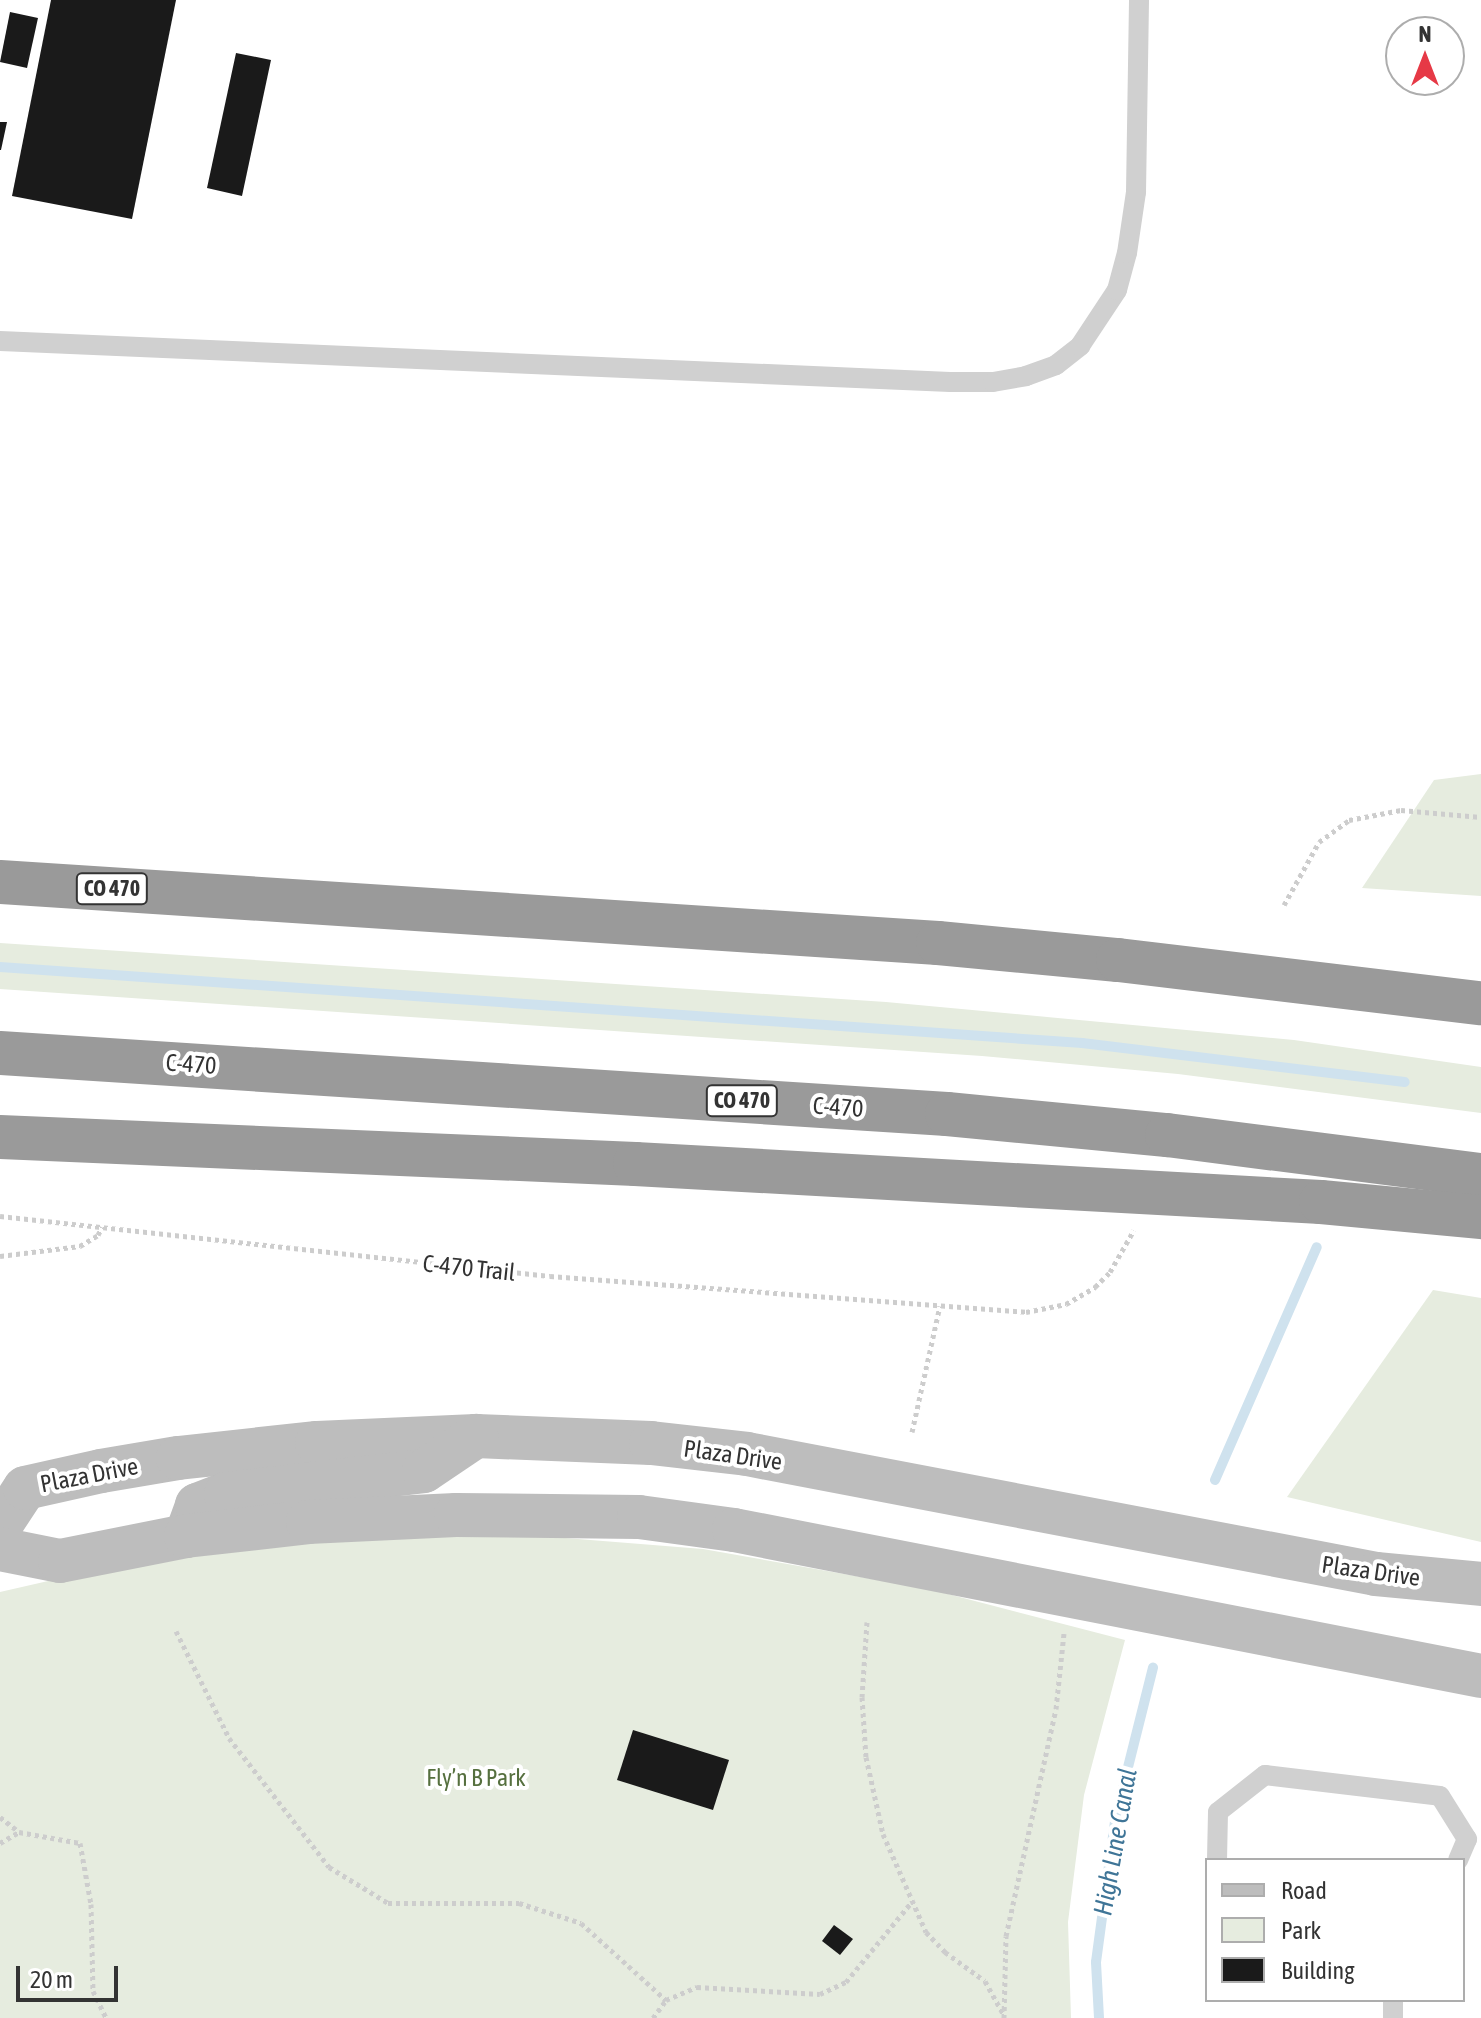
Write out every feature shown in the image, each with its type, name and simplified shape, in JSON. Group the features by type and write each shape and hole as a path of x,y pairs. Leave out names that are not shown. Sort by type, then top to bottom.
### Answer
{"highway":[{"path":"0,858 190,877 224,897"},
{"name":"CO 470","path":"0,882 938,943 1118,960 1481,1003"},
{"name":"C-470","path":"0,1053 978,1117 1179,1136 1481,1175"},
{"path":"0,1137 927,1180 1321,1202 1481,1217"}],"street":[{"name":"Plaza Drive","path":"0,1526 25,1488 101,1471 178,1458 317,1443 476,1436 651,1443 747,1454 1376,1574 1481,1584"},
{"path":"186,1536 197,1505 226,1494 424,1471 476,1436"},
{"path":"0,1549 60,1561 186,1536 308,1522 389,1517 639,1517 734,1530 1481,1676"}],"lane":[{"path":"0,341 911,380 993,382 1026,376 1056,365 1080,346 1117,290 1127,253 1136,192 1139,0"},
{"path":"1217,1858 1218,1812 1265,1775 1440,1796 1467,1839 1459,1858"}],"path":[{"path":"1284,905 1319,842 1349,820 1401,810 1481,817"},
{"name":"C-470 Trail","path":"0,1216 538,1275 1026,1312 1066,1304 1095,1287 1110,1272 1136,1226"},
{"path":"0,1256 80,1246 98,1235 102,1227"},
{"path":"912,1432 940,1306"},
{"path":"867,1622 862,1697 867,1769 883,1834 926,1932 945,1952 985,1981 1004,2015"},
{"path":"1004,2015 1006,1936 1056,1709 1064,1629"},
{"path":"176,1631 229,1738 329,1867 388,1903 519,1903 581,1923 666,2000"},
{"path":"0,1817 19,1832 80,1843 91,1904 93,1991 106,2018"},
{"path":"0,1843 19,1832"},
{"path":"653,2018 666,2000 697,1987 820,1994 846,1982 911,1903"}],"green space":[{"path":"1481,774 1481,896 1362,888 1434,780"},
{"path":"0,943 886,1002 1294,1040 1481,1067 1481,1113 1178,1074 982,1056 0,989"},
{"path":"1433,1290 1481,1298 1481,1542 1287,1497"},
{"name":"Fly’n B Park","path":"401,1536 553,1537 703,1549 929,1589 1125,1640 1084,1795 1068,1922 1071,2018 0,2018 0,1592 70,1576 234,1548"}],"building":[{"path":"51,0 176,0 132,219 12,196"},
{"path":"10,12 38,18 27,68 0,62"},
{"path":"236,53 271,60 242,196 207,188"},
{"path":"0,122 7,122 1,150 0,150"},
{"path":"633,1730 729,1760 713,1810 617,1780"},
{"path":"834,1925 853,1939 840,1955 822,1941"}],"waterway":[{"path":"0,967 1082,1043 1405,1082"},
{"name":"High Line Canal","path":"1215,1480 1317,1247"},
{"name":"High Line Canal","path":"1099,2018 1096,1962 1116,1815 1153,1668"}]}
